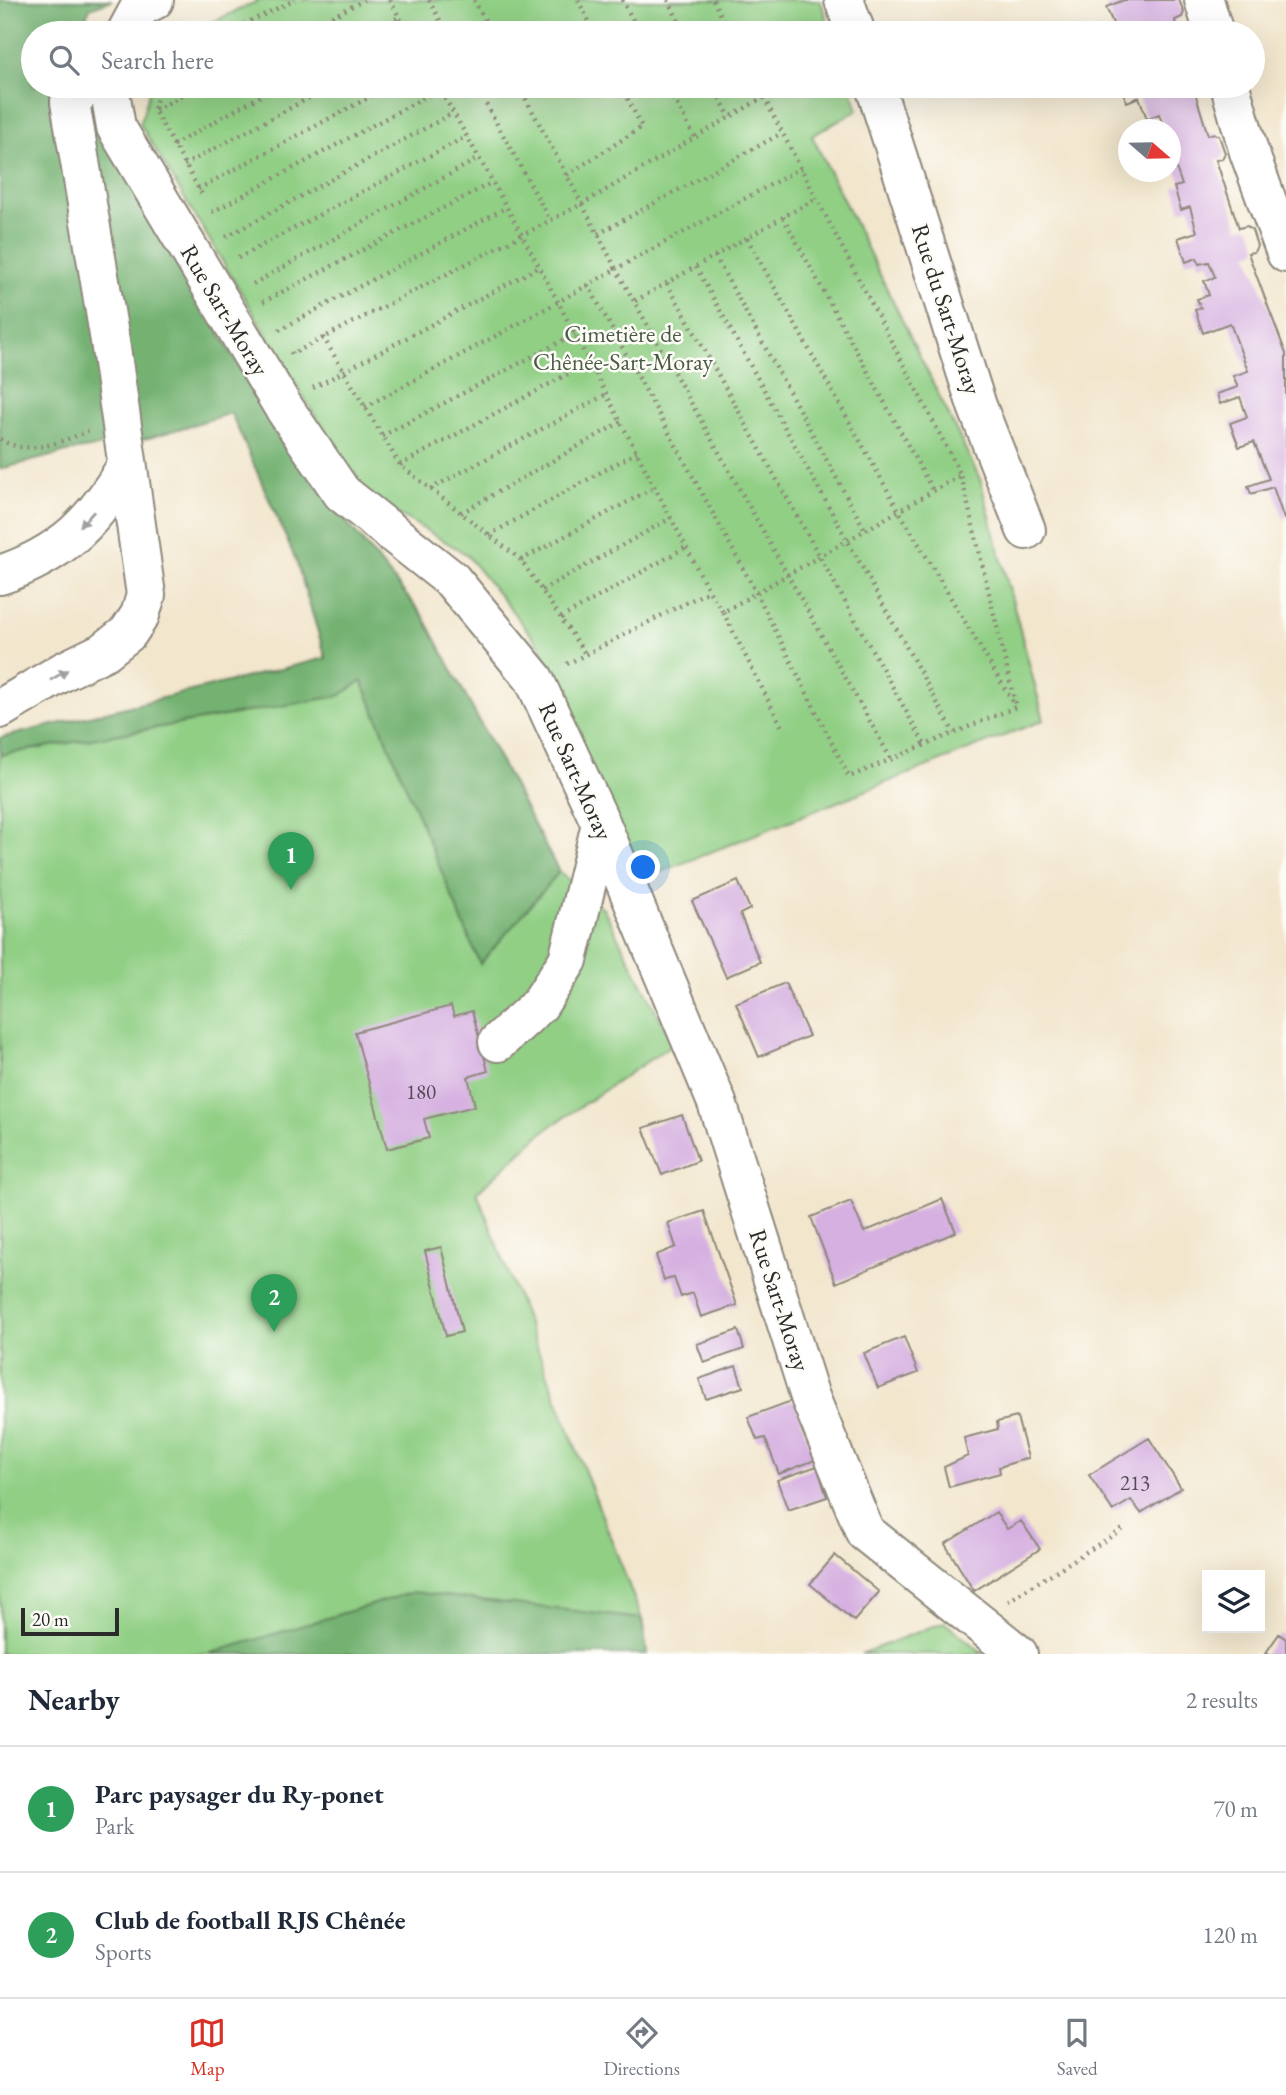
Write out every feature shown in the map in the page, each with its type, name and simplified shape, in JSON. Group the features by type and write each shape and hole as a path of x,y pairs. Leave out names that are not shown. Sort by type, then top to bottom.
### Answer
{"street":[{"path":"132,21 140,7 154,0"},
{"path":"844,0 852,21"},
{"path":"1204,0 1210,21"},
{"path":"0,709 64,671 105,651 128,633 139,615 146,594 121,417 70,102 74,98"},
{"name":"Rue Sart-Moray","path":"111,98 116,127 282,405 342,493 452,580 534,678 601,824 717,1103 810,1397 865,1532 1018,1654"},
{"name":"Rue du Sart-Moray","path":"879,98 977,406 1026,530"},
{"path":"1233,98 1249,152 1286,253"},
{"path":"0,575 29,565 60,548 110,495 127,464"},
{"path":"498,1042 539,1005 568,960 601,824"}],"path":[{"path":"250,21 295,0"},
{"path":"324,21 364,0"},
{"path":"390,0 402,21"},
{"path":"429,0 440,21"},
{"path":"474,0 485,21"},
{"path":"578,0 588,21"},
{"path":"622,0 633,21"},
{"path":"668,0 679,21"},
{"path":"713,0 724,21"},
{"path":"393,21 400,17"},
{"path":"154,110 177,98"},
{"path":"173,145 257,98"},
{"path":"184,165 309,98"},
{"path":"198,189 368,98"},
{"path":"212,212 419,98"},
{"path":"445,98 523,235 782,727"},
{"path":"483,98 551,220"},
{"path":"525,98 617,269 891,759"},
{"path":"566,175 642,127 627,98"},
{"path":"673,98 695,138"},
{"path":"720,98 730,117"},
{"path":"292,354 582,204 762,98"},
{"path":"764,98 961,475 1016,707"},
{"path":"226,237 453,113"},
{"path":"598,234 782,133"},
{"path":"238,258 467,135"},
{"path":"253,285 479,158"},
{"path":"365,407 801,168"},
{"path":"263,302 493,182"},
{"path":"635,301 817,198"},
{"path":"279,330 507,207"},
{"path":"783,218 933,491"},
{"path":"747,238 899,511 1016,707"},
{"path":"715,256 865,530"},
{"path":"282,405 539,267"},
{"path":"696,267 954,733"},
{"path":"667,283 925,745"},
{"path":"588,285 756,592 849,777 1016,707"},
{"path":"382,436 575,334"},
{"path":"323,337 400,465 521,560 586,655"},
{"path":"400,465 590,362"},
{"path":"430,489 607,394"},
{"path":"0,439 7,443 50,447 121,417"},
{"path":"461,513 621,422"},
{"path":"489,535 637,452"},
{"path":"723,612 961,475"},
{"path":"521,560 655,487"},
{"path":"542,590 671,518"},
{"path":"561,618 686,547"},
{"path":"534,678 586,655 709,591"},
{"path":"983,1626 993,1611 1123,1529"}],"green space":[{"path":"0,0 112,0 90,8 84,21 21,21 21,98 63,98 96,116 104,125 279,439 424,617 559,872 480,964 362,681 339,696 0,755 0,738 326,658 296,560 231,413 149,438 71,451 0,469"},
{"path":"260,0 820,0 828,21 215,21"},
{"name":"Cimetière de Chênée-Sart-Moray","path":"148,98 854,98 858,110 812,136 980,479 1044,720 638,881 541,647 466,554 361,492 140,124"},
{"path":"104,125 279,439 424,617 559,872 603,908 673,1044 544,1131 477,1192 642,1619 647,1654 0,1654 0,738 326,658 296,560"},
{"path":"413,1592 642,1619 647,1654 208,1654"},
{"path":"944,1622 984,1654 861,1654"}],"building":[{"path":"1124,0 1179,0 1184,12 1175,21 1112,21 1106,7"},
{"path":"1139,98 1197,98 1208,135 1214,133 1219,136 1225,153 1222,159 1216,160 1239,228 1247,226 1252,230 1257,246 1254,252 1248,253 1286,354 1284,519 1273,487 1251,494 1248,486 1269,479 1254,442 1239,447 1230,423 1247,417 1240,397 1220,404 1217,394 1238,387 1233,376 1248,371 1230,323 1203,333 1195,310 1201,308 1197,299 1209,295 1204,281 1215,277 1209,262 1199,264 1197,258 1186,262 1178,238 1197,232 1190,207 1181,210 1174,187 1182,185 1181,119 1161,119 1159,114 1147,119"},
{"path":"738,881 750,909 740,914 760,962 726,977 692,901"},
{"path":"785,983 809,1036 759,1057 736,1003"},
{"path":"451,1006 454,1016 472,1011 488,1071 468,1077 475,1106 424,1119 429,1138 387,1149 355,1032"},
{"path":"682,1115 698,1161 662,1175 643,1128"},
{"path":"942,1199 956,1232 836,1283 811,1217 851,1201 864,1232"},
{"path":"704,1211 737,1305 701,1317 693,1293 681,1297 674,1278 664,1280 656,1255 676,1247 668,1223"},
{"path":"441,1247 462,1332 446,1336 425,1251"},
{"path":"738,1330 744,1349 704,1363 697,1344"},
{"path":"904,1337 918,1373 878,1388 864,1353"},
{"path":"736,1366 743,1387 706,1399 699,1379"},
{"path":"794,1400 815,1460 779,1474 765,1438 757,1440 748,1417"},
{"path":"1017,1417 1028,1458 999,1467 1000,1473 949,1487 944,1467 968,1456 964,1438 998,1429 997,1422"},
{"path":"1149,1438 1181,1488 1141,1513 1131,1500 1113,1511 1089,1475"},
{"path":"817,1466 827,1497 788,1510 777,1480"},
{"path":"996,1512 1007,1529 1021,1521 1040,1549 974,1591 945,1544"},
{"path":"835,1555 879,1592 854,1621 810,1584"},
{"path":"1279,1634 1286,1639 1286,1654 1265,1654"}],"place":[{"name":"Parc paysager du Ry-ponet","path":"291,890"},
{"name":"Club de football RJS Chênée","path":"274,1332"}]}
